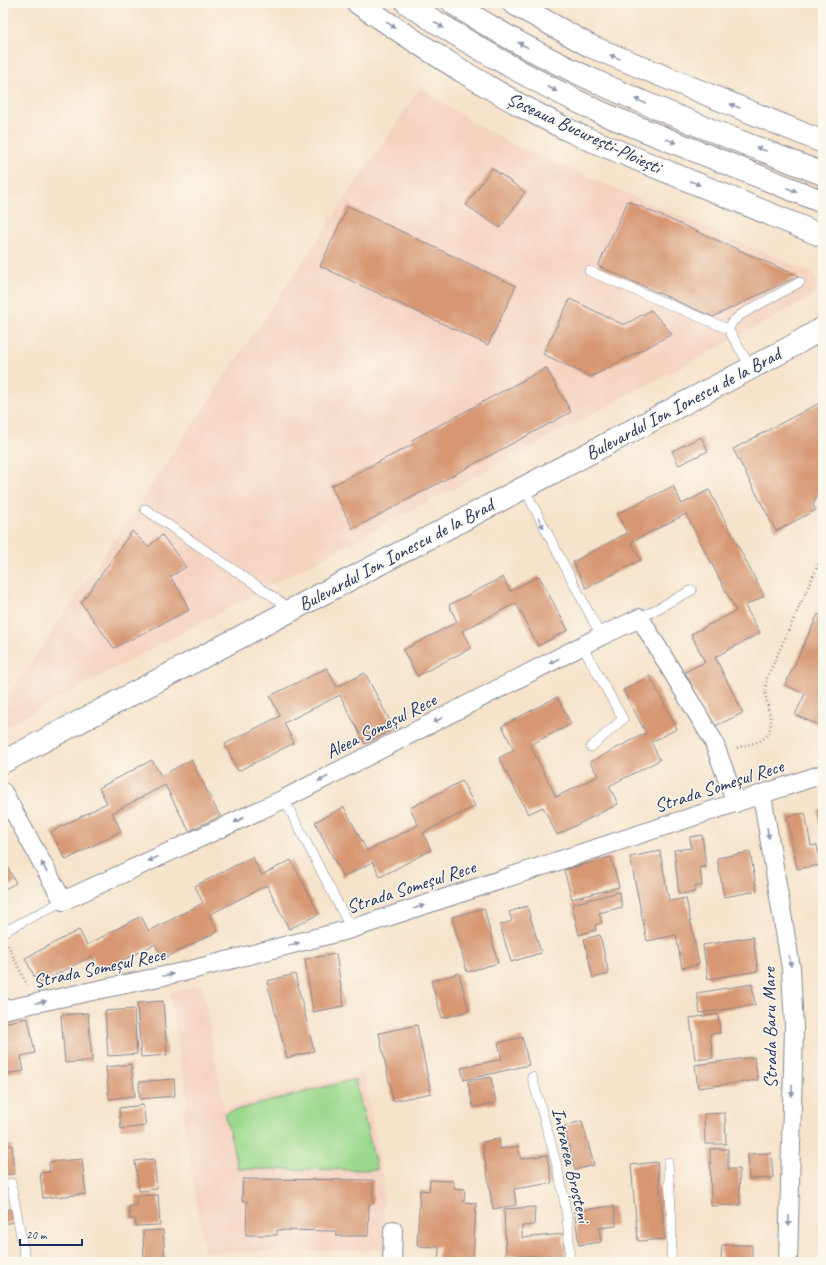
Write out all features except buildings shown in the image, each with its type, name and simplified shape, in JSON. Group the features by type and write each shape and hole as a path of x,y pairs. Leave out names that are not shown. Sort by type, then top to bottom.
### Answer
{"main road":[{"name":"Șoseaua București-Ploiești","path":"358,3 437,56 509,100 558,125 581,136 823,236"},
{"name":"Șoseaua București-Ploiești","path":"407,3 444,28 491,56 604,114 823,202"},
{"path":"453,3 503,34 582,76 618,92 823,174"},
{"path":"514,3 590,46 823,142"},
{"name":"Bulevardul Ion Ionescu de la Brad","path":"3,762 789,348 823,328"},
{"name":"Bulevardul Ion Ionescu de la Brad","path":"789,348 823,341"}],"street":[{"name":"Aleea Someșul Rece","path":"63,901 284,799 601,636 640,618"},
{"path":"640,618 713,740 736,803"},
{"name":"Strada Someșul Rece","path":"3,1010 187,971 351,929 823,774"},
{"path":"3,792 63,901"},
{"name":"Strada Baru Mare","path":"762,795 791,968 794,1028 788,1262"},
{"path":"392,1262 393,1230"}],"lane":[{"path":"589,271 728,329 751,368"},
{"path":"728,329 733,321 742,314 800,282"},
{"path":"524,488 601,636"},
{"path":"145,510 292,610"},
{"path":"640,618 692,590"},
{"path":"582,646 623,719 591,747"},
{"path":"284,799 351,929"},
{"path":"3,932 63,901"},
{"name":"Intrarea Broșteni","path":"532,1077 561,1181 570,1241 569,1262"},
{"path":"668,1162 672,1225 671,1262"},
{"path":"11,1183 26,1262"}],"path":[{"path":"719,754 760,741 769,734 771,722 765,692 767,678 823,554"},
{"path":"6,942 36,1003"}],"shaded area":[{"path":"421,87 479,126 519,147 812,273 819,285 814,296 3,728 3,704"},
{"path":"202,985 224,1108 364,1073 383,1180 384,1250 204,1252 183,1112 188,1104 170,993"}],"green space":[{"path":"355,1079 377,1170 238,1169 225,1113"}]}
